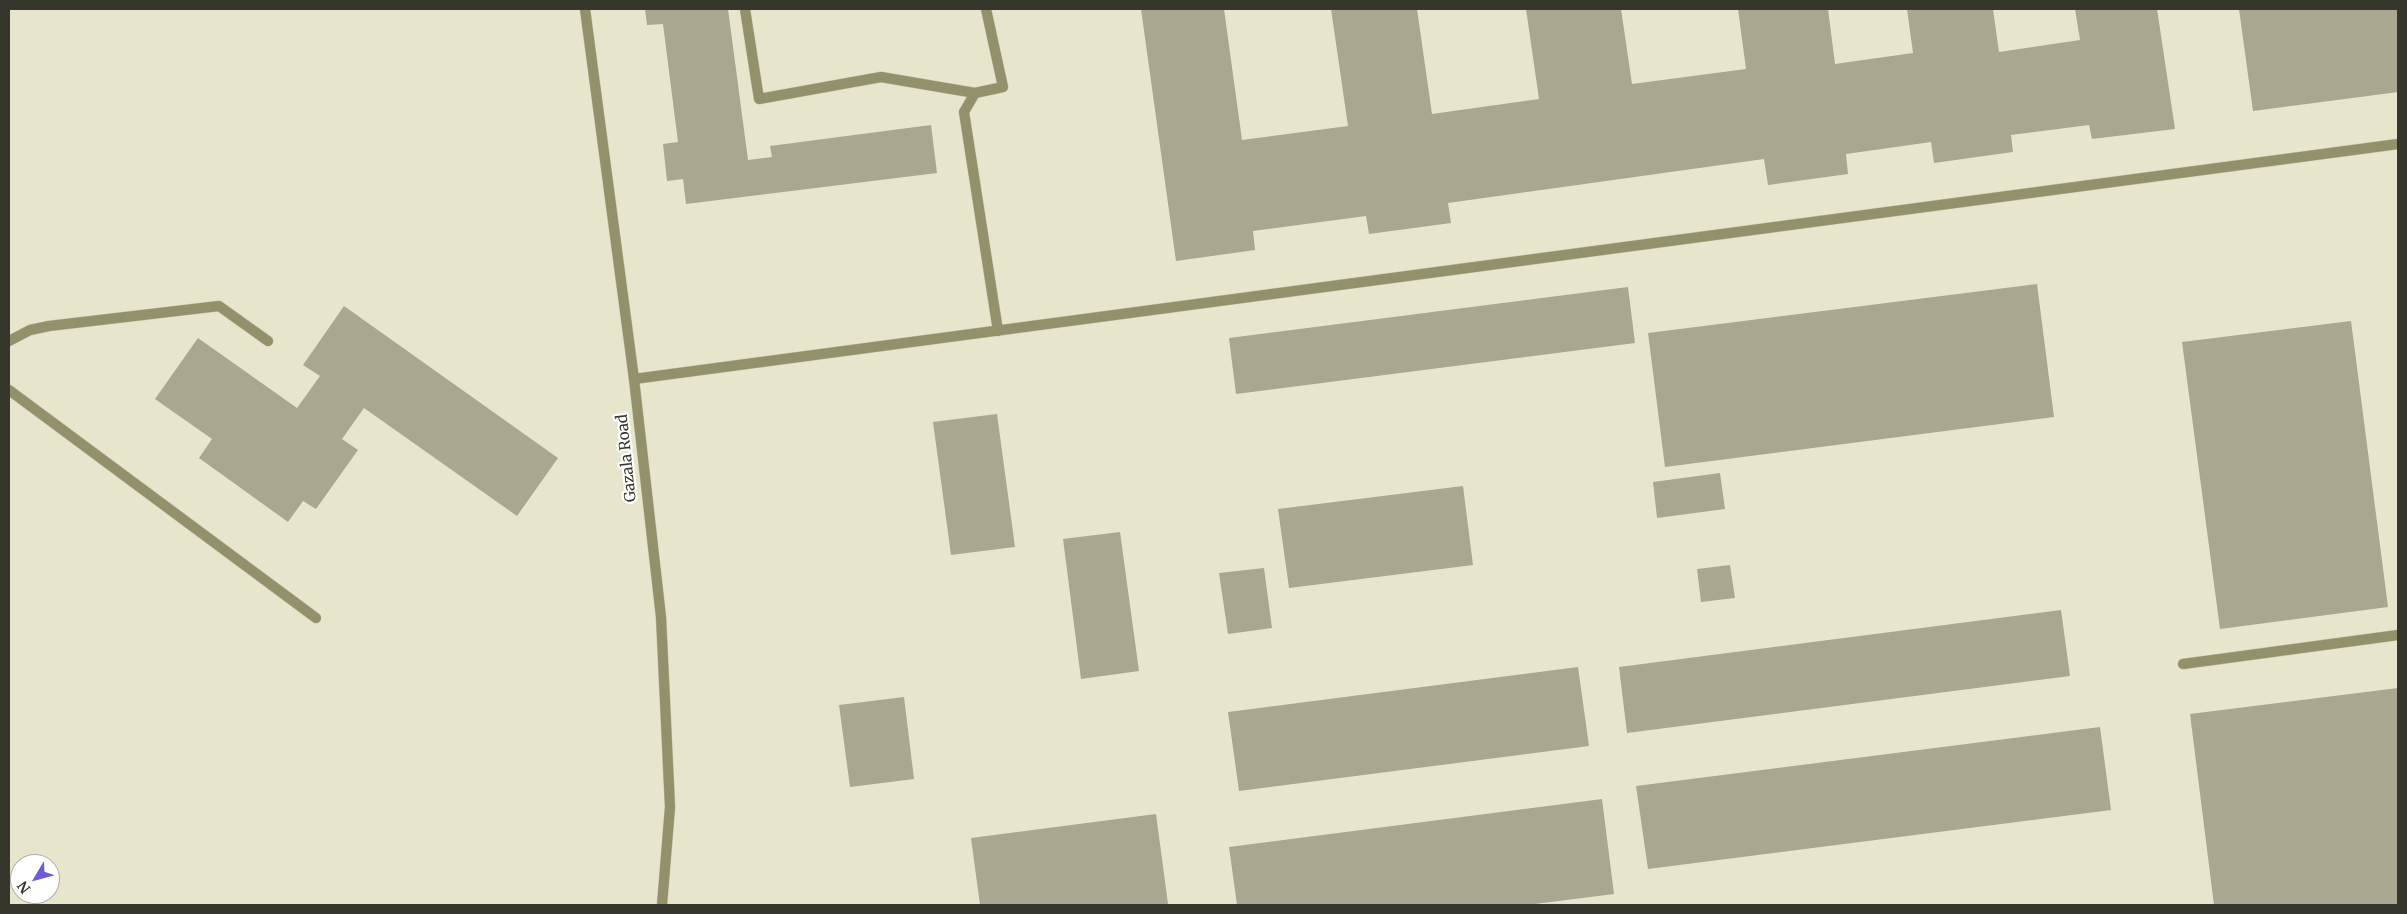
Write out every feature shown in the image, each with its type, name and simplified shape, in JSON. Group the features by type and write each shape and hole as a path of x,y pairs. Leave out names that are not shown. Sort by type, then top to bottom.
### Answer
{"street":[{"name":"Gazala Road","path":"585,9 634,379 661,617 670,807 662,905"},
{"path":"745,9 760,99 881,77 975,93 1003,87 986,9"},
{"path":"975,93 964,112 998,331"},
{"path":"634,379 2398,144"},
{"path":"9,341 30,330 49,326 219,306 268,341"},
{"path":"9,390 316,618"},
{"path":"2183,664 2398,635"}],"building":[{"path":"645,9 728,9 748,160 772,157 770,146 931,125 937,173 686,204 683,179 667,181 663,144 678,142 663,24 647,25"},
{"path":"1141,9 1224,9 1242,140 1348,126 1331,9 1417,9 1432,114 1539,99 1526,9 1621,9 1632,84 1746,69 1738,9 1828,9 1835,64 1913,53 1907,9 1993,9 1999,52 2080,40 2075,9 2157,9 2175,129 2092,139 2089,125 2011,135 2013,152 1934,163 1931,142 1846,154 1848,174 1768,185 1764,159 1448,203 1451,223 1369,234 1366,216 1253,231 1255,250 1176,261"},
{"path":"2239,9 2398,9 2398,92 2253,111"},
{"path":"2037,284 2054,417 1665,467 1648,333"},
{"path":"1628,287 1635,343 1236,394 1229,338"},
{"path":"344,306 558,458 517,516 364,408 342,439 358,450 316,509 303,501 288,522 199,458 212,439 155,399 198,338 297,408 320,376 303,365"},
{"path":"2351,321 2388,607 2220,629 2182,342"},
{"path":"997,414 1015,547 951,555 933,422"},
{"path":"1720,473 1725,509 1657,518 1653,482"},
{"path":"1463,486 1473,565 1289,588 1278,509"},
{"path":"1120,532 1139,671 1081,679 1063,539"},
{"path":"1730,565 1735,598 1701,602 1697,569"},
{"path":"1264,568 1272,628 1228,634 1219,573"},
{"path":"2061,610 2070,676 1627,733 1619,667"},
{"path":"1578,667 1589,746 1239,791 1228,712"},
{"path":"2398,688 2398,905 2214,905 2190,714"},
{"path":"904,697 914,779 850,787 839,705"},
{"path":"2100,727 2111,810 1648,869 1636,786"},
{"path":"1602,799 1614,894 1527,905 1237,905 1229,847"},
{"path":"1156,814 1168,904 980,905 971,838"}]}
